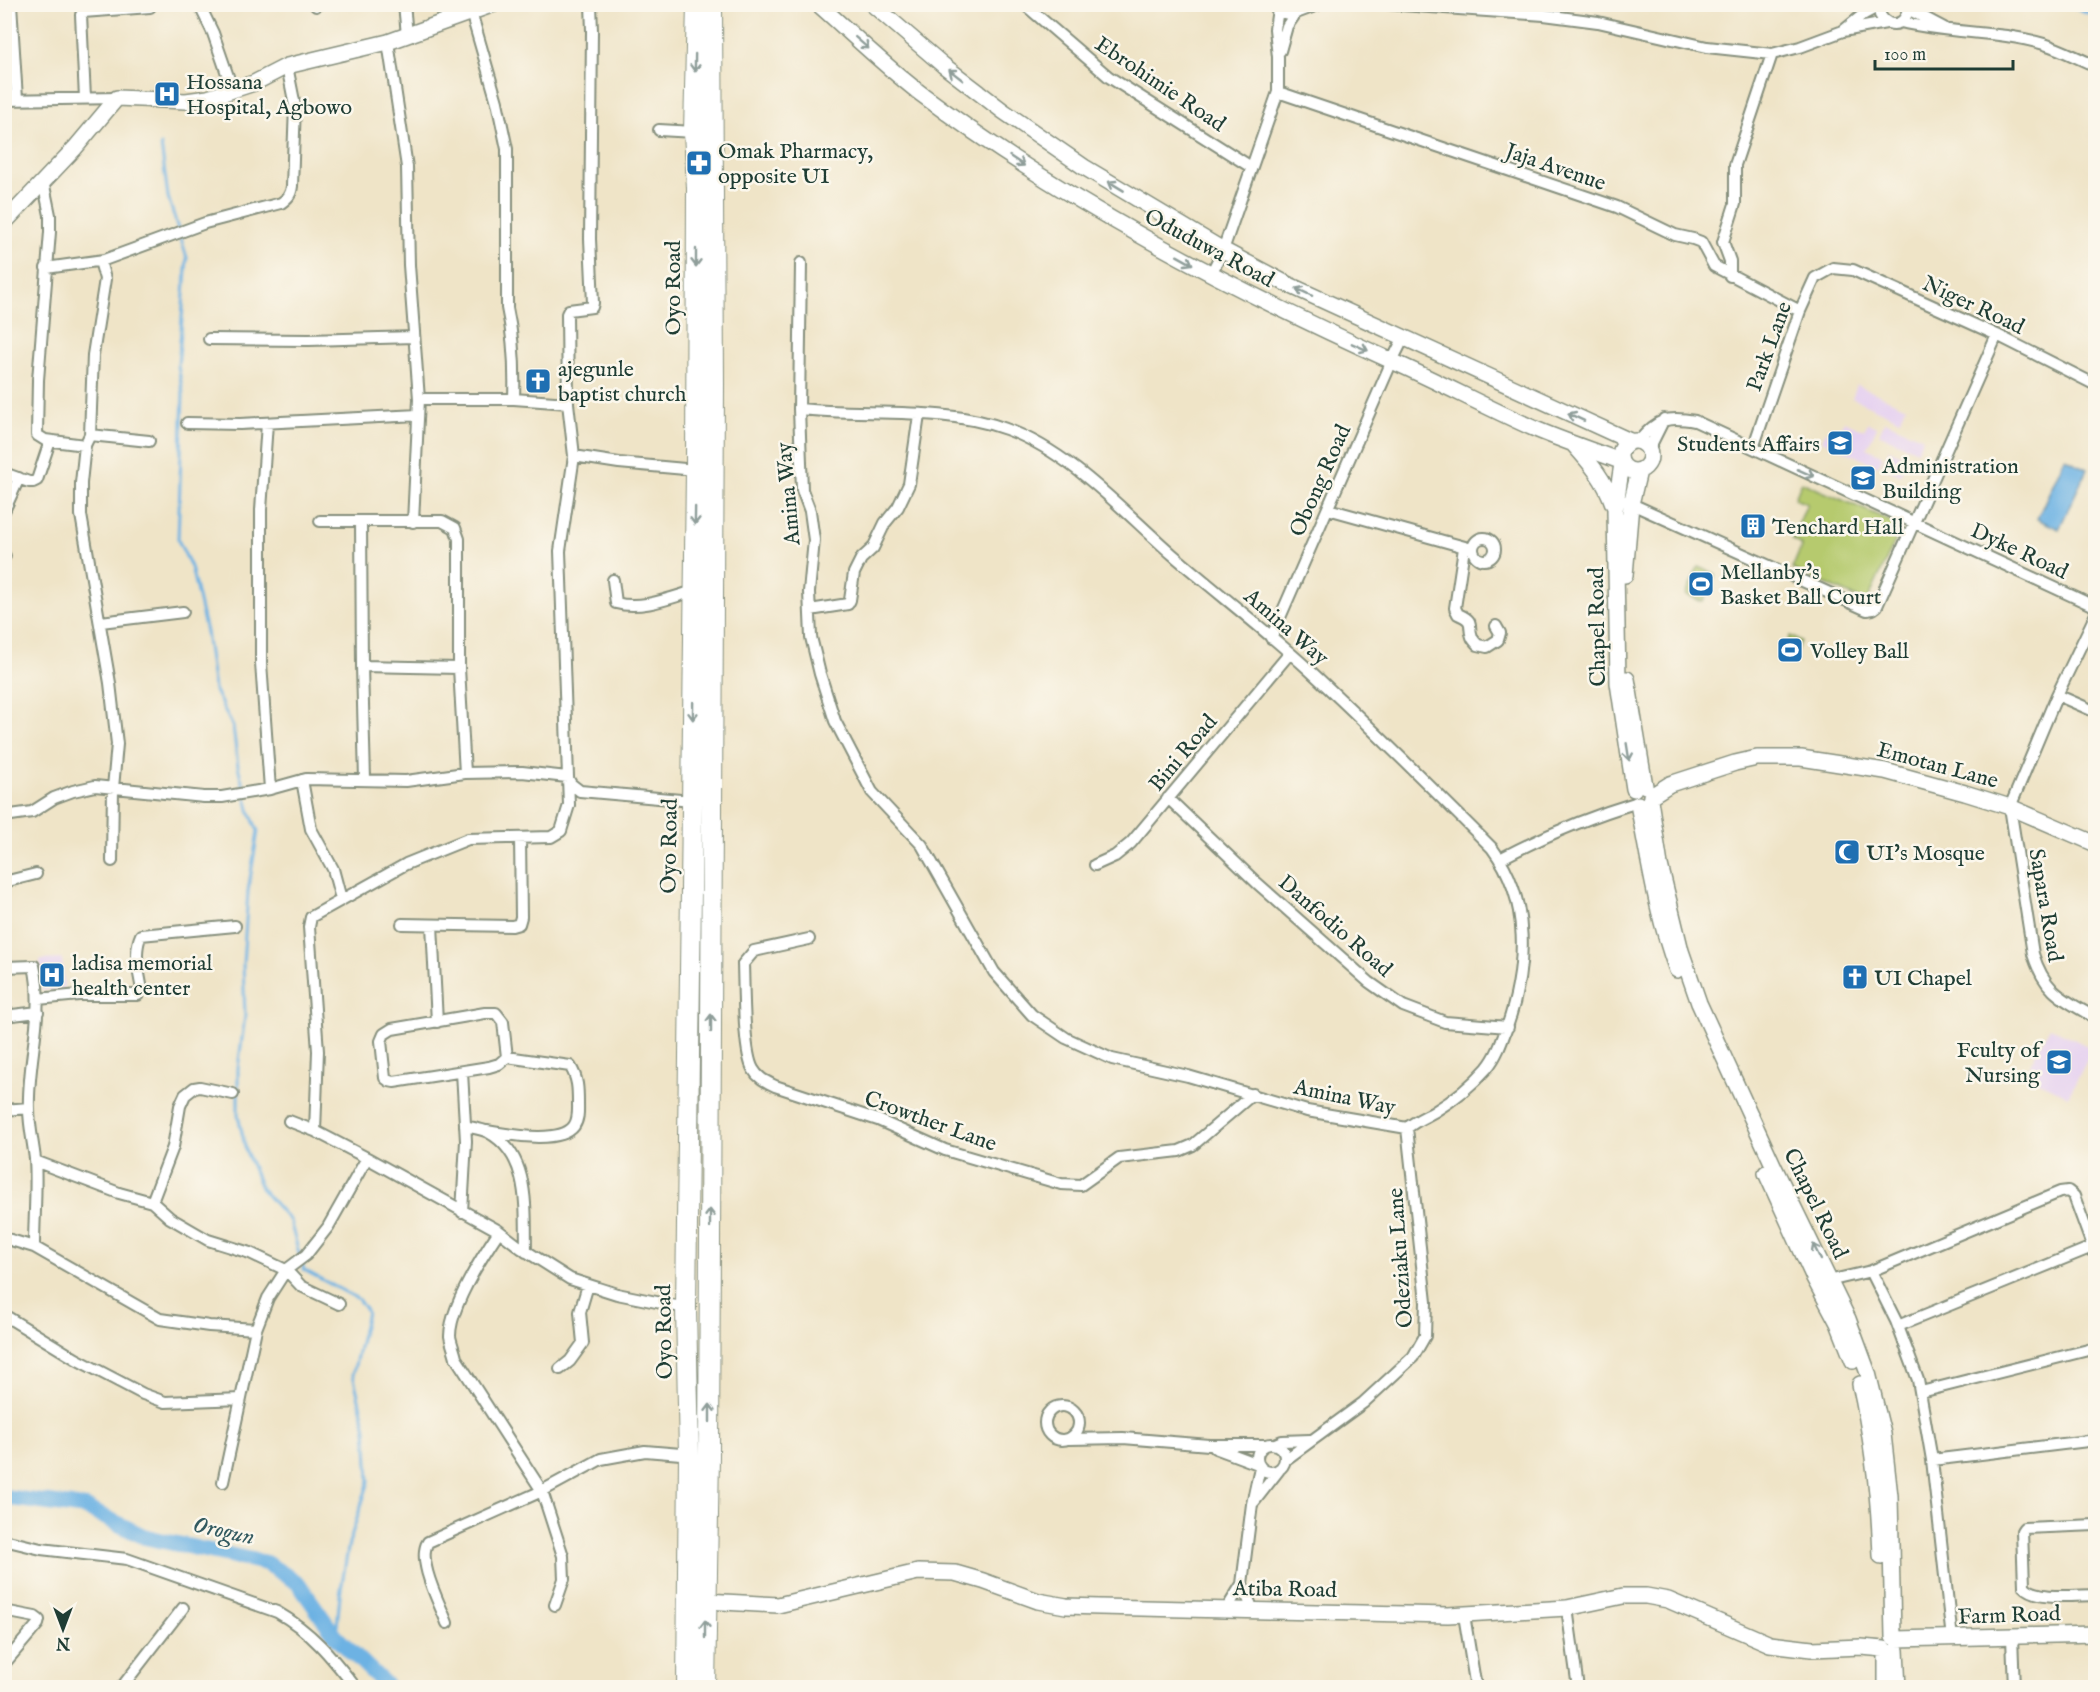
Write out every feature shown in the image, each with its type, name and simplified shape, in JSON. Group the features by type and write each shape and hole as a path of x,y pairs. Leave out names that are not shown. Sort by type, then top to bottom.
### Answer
{"highway":[{"name":"Oyo Road","path":"687,1688 689,1455 686,1308 694,591 696,470 705,341 694,132 697,4"},
{"name":"Oyo Road","path":"705,1688 705,1601 710,1456 705,341 712,4"}],"street":[{"path":"11,4 17,99"},
{"path":"199,4 213,33 233,91"},
{"path":"404,4 407,35"},
{"path":"4,100 117,98 186,101 208,98 254,83 287,66 388,42 494,4"},
{"path":"315,1131 318,1051 309,927 311,917 406,864 468,838 551,837 561,831 569,805 560,551 574,456 568,403 567,314 569,310 592,308 593,303 590,239 591,4"},
{"name":"Oduduwa Road","path":"818,4 918,92 1067,194 1211,274 1330,334 1535,429 1621,463"},
{"name":"Oduduwa Road","path":"872,4 943,65 1003,111 1084,167 1223,250 1287,284 1639,443"},
{"name":"Ebrohimie Road","path":"1024,4 1109,77 1251,167"},
{"path":"1277,7 1286,15 1320,4"},
{"path":"1387,4 1598,21 1707,47 1772,54 1800,48 1843,31 1886,23 1896,24 1905,18 1907,7 1947,29"},
{"path":"1843,31 1864,14 1880,5 1880,15 1886,23"},
{"path":"85,98 81,15 83,12 107,7 150,7"},
{"path":"1211,274 1223,250 1278,92 1275,29 1277,7"},
{"path":"1278,57 1287,26 1300,9"},
{"path":"471,12 499,110 507,149 507,308 514,347 514,399"},
{"path":"1901,22 1924,28 1995,34 2045,44 2096,66"},
{"path":"388,42 407,167 409,265 419,399 413,522"},
{"path":"1730,276 1730,261 1723,242 1735,204 1735,165 1772,54"},
{"path":"46,268 100,261 204,223 281,203 288,198 292,186 295,106 287,66"},
{"name":"Jaja Avenue","path":"1278,92 1617,207 1675,235 1701,242 1714,266 1800,311"},
{"path":"4,223 75,148 117,98"},
{"path":"659,130 694,132"},
{"path":"43,181 50,215 38,380 37,435 50,441 149,441"},
{"path":"100,261 105,279 93,356 88,440 81,483 81,515 101,622 117,744 113,788 112,861"},
{"name":"Amina Way","path":"799,409 963,418 991,424 1030,439 1062,459 1290,653 1384,740 1492,848 1509,877 1519,913 1523,943 1519,989 1503,1043 1487,1068 1458,1094 1407,1128 1307,1111 1253,1094 1112,1059 1066,1038 1032,1015 994,972 922,845 872,792 835,721 811,637 809,592 814,540 810,511 802,490 799,409 801,263"},
{"name":"Park Lane","path":"1753,448 1800,311 1815,278 1833,268"},
{"name":"Niger Road","path":"1833,268 1853,270 1997,335 2096,385"},
{"path":"1572,443 1599,473 1616,503 1631,504 1868,610 1873,609 1877,606 1997,335"},
{"path":"209,339 309,340 414,336"},
{"name":"Obong Road","path":"1271,638 1404,337"},
{"path":"419,399 514,399 568,403"},
{"path":"187,423 267,423 418,415"},
{"path":"810,610 848,603 850,600 854,573 861,559 873,548 909,484 919,415"},
{"name":"Dyke Road","path":"1639,443 1650,428 1665,418 1695,421 2096,607"},
{"path":"267,423 261,510 261,663 270,789"},
{"path":"4,473 33,482 37,480 50,441"},
{"path":"1639,443 1650,460 1639,471 1629,470 1621,463 1620,452 1639,443"},
{"path":"574,456 619,463 696,470"},
{"name":"Chapel Road","path":"1621,463 1616,503 1618,683 1642,795"},
{"name":"Chapel Road","path":"1639,471 1631,504 1624,591 1624,652 1642,795 1667,943 1690,1007 1814,1278 1824,1282 1859,1375 1871,1435 1879,1497 1890,1644"},
{"path":"4,511 19,478"},
{"path":"1328,509 1468,549 1455,608 1458,614 1472,624 1472,637 1478,645 1487,647 1498,640 1500,633 1496,626"},
{"path":"320,521 442,521 455,528 459,538 459,668 465,773"},
{"path":"361,521 365,780"},
{"path":"613,579 616,603 623,605 660,601 694,591"},
{"path":"101,622 183,612"},
{"name":"Emotan Lane","path":"1642,795 1735,763 1757,759 1801,758 1885,771 2010,807 2057,695 2096,614"},
{"name":"Bini Road","path":"1095,866 1115,856 1131,843 1290,653"},
{"path":"362,666 459,668"},
{"path":"2057,695 2096,711"},
{"path":"4,816 32,812 54,798 95,786 204,797 237,795 302,780 406,781 465,773 522,772 567,777"},
{"path":"567,777 571,784 580,791 692,801"},
{"path":"302,780 311,829 333,868 341,899"},
{"path":"1500,859 1548,834 1642,795"},
{"name":"Danfodio Road","path":"1168,798 1257,883 1369,982 1403,1006 1445,1022 1508,1027"},
{"path":"2010,807 2096,844"},
{"name":"Sapara Road","path":"2010,807 2033,954 2040,976 2059,997 2096,1018"},
{"path":"402,924 512,926 519,924 521,917 520,838"},
{"path":"4,882 36,874"},
{"path":"432,925 437,1022"},
{"path":"38,999 78,995 138,995 142,990 137,945 141,935 236,926"},
{"name":"Crowther Lane","path":"809,939 754,951 743,964 748,1049 754,1071 761,1080 775,1086 878,1120 945,1150 1061,1184 1081,1185 1119,1158 1179,1151 1193,1145 1253,1094"},
{"path":"4,967 33,966 38,999 29,1108 35,1161 33,1247"},
{"path":"4,1017 38,1012"},
{"path":"465,1126 543,1138 566,1132 574,1126 578,1117 579,1086 570,1066 507,1057 499,1064 394,1082 385,1078 381,1041 384,1034 392,1029 496,1013 503,1022 507,1057"},
{"path":"462,1072 466,1141 462,1212"},
{"path":"152,1202 173,1147 180,1107 185,1095 194,1088 200,1087 233,1094"},
{"path":"4,1110 29,1108"},
{"path":"289,1121 315,1131 367,1158 499,1231 526,1252 570,1279 616,1294 686,1308"},
{"name":"Odeziaku Lane","path":"1252,1504 1282,1465 1311,1440 1363,1403 1413,1357 1425,1336 1426,1302 1407,1128"},
{"path":"487,1131 510,1151 519,1169 524,1185 526,1252"},
{"path":"223,1482 256,1329 263,1308 286,1270 306,1255 322,1235 367,1158"},
{"path":"35,1161 119,1193 152,1202 170,1218 208,1240 250,1253 286,1270 301,1286 339,1304"},
{"path":"1824,1282 1871,1271 2060,1192 2068,1191 2074,1196 2094,1252 1898,1326"},
{"path":"499,1231 474,1269 456,1313 450,1336 456,1358 542,1491 562,1556 564,1579 555,1605"},
{"path":"4,1238 33,1247 160,1319 209,1326 256,1329"},
{"path":"1871,1271 1898,1326 1921,1392 1932,1460 1952,1639"},
{"path":"560,1369 570,1361 583,1343 580,1312 588,1285"},
{"path":"4,1315 76,1359 143,1394 165,1402 241,1400"},
{"path":"1921,1392 2096,1348"},
{"path":"1069,1439 1123,1438 1209,1446 1311,1440"},
{"path":"1932,1460 2096,1440"},
{"path":"1209,1446 1272,1472 1282,1465 1283,1450 1269,1444"},
{"path":"1226,1610 1242,1584 1259,1466 1257,1457 1259,1450 1269,1444"},
{"path":"447,1623 424,1562 424,1548 428,1542 542,1491 601,1459 645,1451 710,1456"},
{"path":"2096,1525 2024,1528 2022,1536 2024,1586 2028,1591 2039,1595 2096,1595"},
{"path":"4,1540 41,1549 127,1559 277,1612 300,1625 328,1653 356,1688"},
{"name":"Atiba Road","path":"705,1601 778,1605 918,1572 955,1573 1038,1601 1066,1605 1464,1614 1567,1608 1623,1596 1646,1596 1668,1600 1770,1644 1812,1649 1890,1644"},
{"path":"1242,1584 1253,1610"},
{"path":"121,1688 183,1608"},
{"path":"1567,1608 1578,1688"},
{"path":"4,1611 35,1617 39,1620 4,1664"},
{"path":"1464,1614 1476,1688"},
{"name":"Farm Road","path":"1890,1644 1923,1640 2096,1634"},
{"path":"2012,1637 2014,1688"},
{"path":"1886,1688 1890,1644"},
{"path":"1890,1644 1898,1688"}],"shaded area":[{"name":"Students Affairs","path":"1857,385 1906,407 1900,420 1852,398"},
{"name":"Students Affairs","path":"1844,421 1864,430 1868,423 1877,427 1867,448 1883,456 1878,466 1822,441 1826,431 1840,437"},
{"name":"Students Affairs","path":"1885,421 1923,438 1917,451 1879,434"},
{"name":"Students Affairs","path":"1889,449 1908,458 1900,475 1881,467"},
{"name":"ladisa memorial health center","path":"62,959 64,989 42,990 40,960"},
{"name":"Fculty of Nursing","path":"2050,1027 2093,1049 2068,1096 2025,1074"}],"green space":[{"path":"1801,482 1902,526 1867,602 1792,569 1802,545 1792,539 1807,504 1795,499"},
{"name":"Mellanby's Basket Ball Court","path":"1698,567 1716,574 1703,602 1686,595"},
{"name":"Volley Ball","path":"1790,636 1801,641 1791,663 1780,658"}],"water":[{"path":"2065,458 2087,469 2059,529 2037,519"}],"waterway":[{"path":"2066,4 2096,16"},
{"path":"161,145 168,197 187,258 178,366 183,393 178,540 191,567 206,632 214,689 233,727 238,766 250,813 258,831 248,891 243,964 245,1016 238,1068 238,1115 246,1151 261,1188 290,1221 300,1257"},
{"path":"302,1263 304,1270 358,1299 367,1312 353,1374 366,1429 369,1481 349,1543 336,1637"},
{"name":"Orogun","path":"4,1497 86,1508 145,1537 266,1563 298,1583 336,1637 389,1688"}],"place":[{"name":"Hossana Hospital, Agbowo","path":"167,94"},
{"name":"Omak Pharmacy, opposite UI","path":"699,163"},
{"name":"ajegunle baptist church","path":"538,381"},
{"name":"Students Affairs","path":"1840,443"},
{"name":"Administration Building","path":"1863,478"},
{"name":"Tenchard Hall","path":"1753,526"},
{"name":"Mellanby's Basket Ball Court","path":"1701,584"},
{"name":"Volley Ball","path":"1790,650"},
{"name":"UI's Mosque","path":"1847,852"},
{"name":"ladisa memorial health center","path":"52,975"},
{"name":"UI Chapel","path":"1855,977"},
{"name":"Fculty of Nursing","path":"2059,1062"}]}
